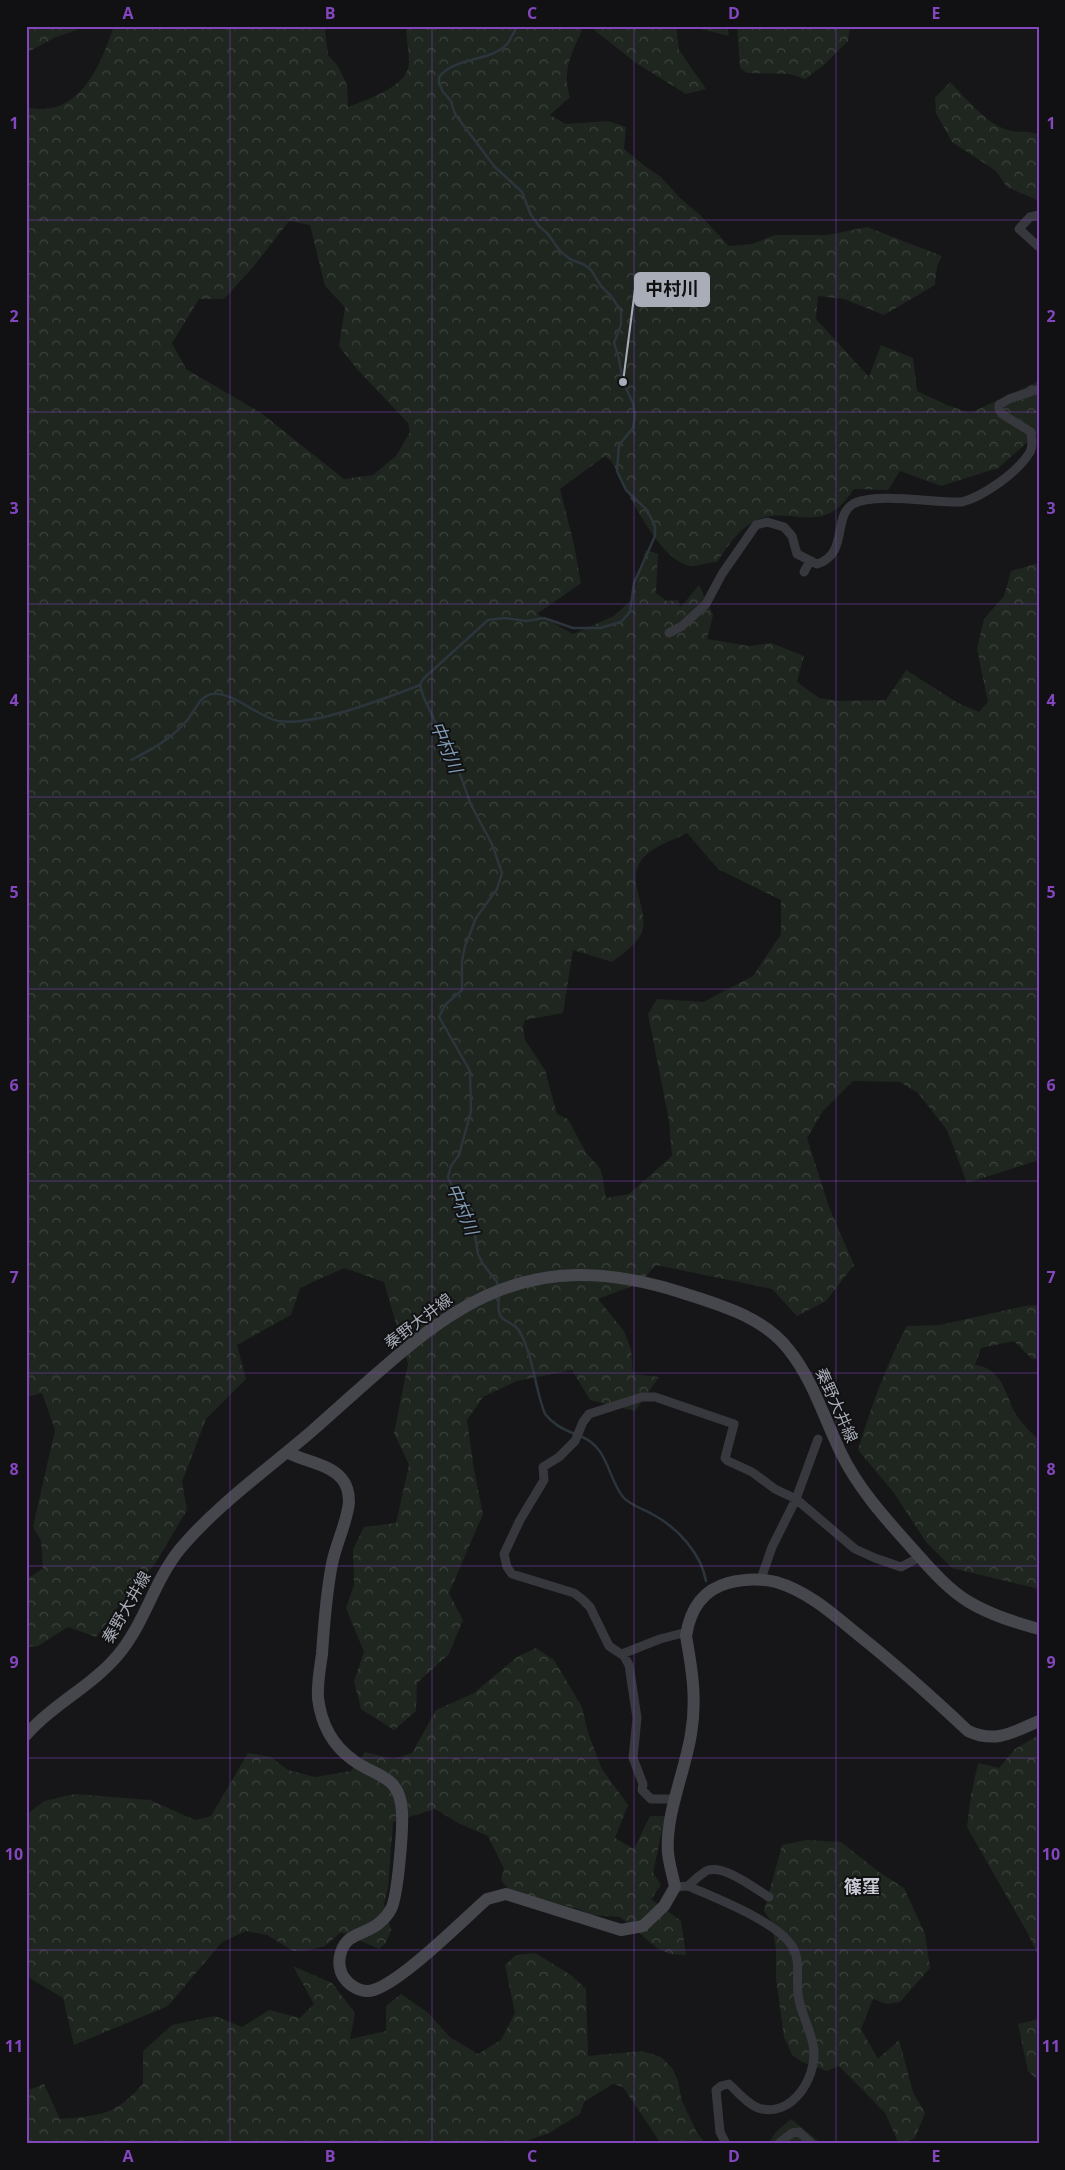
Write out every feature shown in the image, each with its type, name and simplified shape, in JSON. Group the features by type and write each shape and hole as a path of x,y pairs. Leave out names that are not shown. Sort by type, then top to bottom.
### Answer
{"street":[{"path":"1039,214 1030,218 1019,229 1039,247"},
{"path":"669,633 682,626 706,604 722,574 756,525 767,522 784,527 792,536 797,554 818,564 830,558 840,534 844,516 853,504 876,500 962,502 974,498 1000,481 1024,459 1030,451 1032,444 1031,432 1002,414 999,410 999,405 1009,399 1039,389"},
{"path":"804,572 810,561"},
{"name":"秦野大井線","path":"26,1735 38,1721 60,1702 110,1664 129,1641 161,1579 181,1548 204,1524 440,1321 487,1295 507,1287 547,1277 571,1275 598,1276 652,1283 746,1316 766,1328 786,1345 800,1363 811,1383 843,1458 857,1482 920,1557 951,1589 965,1600 996,1616 1039,1629"},
{"path":"676,1799 651,1799 642,1790 643,1784 632,1758 638,1718 628,1665 622,1654 609,1646 590,1607 574,1593 512,1574 507,1567 504,1554 520,1520 544,1480 543,1467 558,1457 578,1435 589,1414 630,1400 655,1397 734,1424 725,1458 752,1472 775,1489 796,1499 855,1549 902,1567 920,1557"},
{"path":"761,1579 772,1547 796,1499 818,1439"},
{"path":"287,1452 334,1472 342,1479 349,1495 347,1513 332,1565 327,1596 318,1696 320,1712 331,1737 341,1750 362,1766 388,1778 395,1786 400,1798 402,1813 394,1901 391,1910 376,1926 352,1936 344,1944 340,1954 339,1968 344,1979 353,1988 368,1992 383,1987 423,1956 487,1898 496,1895 506,1894 621,1930 643,1926 682,1886 707,1871 717,1869 731,1874 769,1898"},
{"path":"726,2144 720,2132 716,2090 721,2086 729,2084 752,2105 762,2110 784,2106 801,2093 813,2062 814,2052 798,1996 798,1968 792,1946 772,1927 682,1886 668,1853 668,1838 692,1732 695,1691 687,1632 698,1601 706,1592 716,1586 732,1582 761,1579 793,1589 810,1597 828,1610 899,1667 968,1730 979,1736 998,1737 1039,1721"},
{"path":"622,1654 660,1639 687,1632"},
{"path":"778,2144 792,2133 799,2132 812,2144"}],"green space":[{"path":"34,26 76,26 77,30 56,37 26,53 26,31"},
{"path":"114,26 329,26 325,31 328,55 338,66 347,85 348,107 386,91 402,78 407,71 409,62 406,26 584,26 572,52 568,69 567,78 570,97 550,115 566,124 608,121 626,127 624,149 661,177 729,246 752,244 775,235 828,235 867,227 942,256 937,266 935,285 884,315 844,299 818,296 816,319 869,377 881,345 913,358 917,391 970,413 1039,381 1039,432 998,468 941,486 900,471 888,490 854,489 841,505 827,514 817,517 777,515 757,520 739,533 717,562 690,566 678,561 666,551 644,522 612,462 605,456 560,489 581,583 537,614 573,634 614,616 631,600 646,550 658,554 656,593 667,601 678,600 681,607 699,585 713,615 707,639 749,646 771,643 804,656 797,682 819,698 839,701 886,700 906,670 958,703 979,712 988,702 977,649 984,619 1004,596 1011,571 1039,563 1039,1160 967,1183 947,1130 918,1093 900,1082 853,1081 823,1111 807,1138 829,1207 854,1265 826,1301 797,1316 772,1289 656,1265 640,1283 598,1299 624,1331 631,1349 633,1374 659,1377 635,1411 590,1400 572,1370 517,1381 483,1397 467,1420 483,1514 449,1593 463,1620 449,1654 417,1683 416,1711 394,1730 361,1709 354,1681 364,1652 346,1608 354,1585 353,1549 364,1527 396,1523 409,1465 394,1433 408,1364 384,1282 344,1268 300,1288 291,1315 237,1345 246,1379 206,1419 182,1482 187,1510 155,1564 129,1593 96,1637 68,1627 38,1646 26,1647 26,1579 43,1569 41,1541 33,1527 55,1430 42,1393 26,1397 26,107 44,109 60,106 73,98 94,73","holes":["289,221 310,225 325,286 345,307 339,346 356,368 408,423 410,432 396,456 373,475 344,479 261,413 186,369 172,343 199,299 224,299 254,266","687,833 718,869 781,900 781,934 753,976 703,1002 657,999 648,1014 669,1121 672,1156 629,1194 606,1198 601,1170 585,1151 568,1119 557,1114 545,1070 525,1040 523,1026 525,1020 563,1013 573,950 612,962 635,943 643,928 642,910 636,883 638,866 643,858 652,850"]},
{"path":"589,26 676,26 679,50 706,89 686,94 636,63"},
{"path":"727,26 729,36 693,27"},
{"path":"737,26 850,26 848,41 825,64 805,79 790,74 747,73 740,68"},
{"path":"950,82 984,117 1000,127 1012,131 1031,132 1039,135 1039,201 1007,187 996,171 952,142 936,113 935,98"},
{"path":"1039,1305 1039,1359 1032,1359 1014,1341 981,1348 975,1365 985,1367 997,1376 1015,1413 1032,1434 1039,1439 1039,1589 952,1568 926,1542 894,1493 858,1450 879,1386 907,1326 940,1325 1025,1306"},
{"path":"536,1648 554,1660 582,1707 588,1733 602,1769 628,1805 615,1838 634,1849 650,1816 665,1816 653,1873 661,1885 651,1899 681,1921 686,1955 670,1954 658,1949 620,1917 592,1915 578,1909 510,1891 501,1880 504,1869 488,1836 460,1824 435,1809 393,1822 388,1888 384,1904 391,1930 386,1943 379,1949 341,1932 325,1946 305,1951 293,1951 267,1935 246,1931 222,1942 168,2006 74,2045 63,1998 26,1976 26,1815 44,1801 75,1794 150,1800 195,1820 211,1816 248,1753 271,1757 288,1770 315,1777 351,1771 365,1752 393,1759 412,1753 436,1710 474,1693 517,1657"},
{"path":"1039,1735 1039,1957 1027,1932 967,1827 978,1763 999,1768 1015,1749"},
{"path":"806,1840 841,1842 879,1872 904,1888 925,1934 930,1968 900,2002 887,2004 873,1999 861,2029 878,2059 899,2040 913,2092 925,2113 915,2138 904,2144 899,2144 885,2113 839,2066 827,2071 802,2062 792,2055 784,2037 776,1978 776,1949 771,1921 764,1911 782,1845"},
{"path":"535,1953 571,1975 586,1989 588,2056 642,2051 661,2057 672,2068 678,2081 682,2101 697,2133 706,2144 661,2144 623,2087 613,2084 584,2102 580,2114 549,2133 518,2144 26,2144 26,2091 44,2084 60,2119 97,2115 115,2108 124,2102 143,2084 143,2051 172,2025 215,2016 242,2027 269,2010 300,2018 314,2004 293,1966 332,1983 355,2013 350,2039 386,2031 386,2006 401,1994 427,2012 450,2037 478,2054 501,2040 515,2013 505,1965 516,1955"},
{"path":"1039,2019 1039,2081 1028,2071 1018,2024"},
{"path":"791,2119 822,2144 768,2144 776,2132"}],"waterway":[{"name":"中村川","path":"498,1288 497,1282 478,1254 474,1229 465,1215 448,1177 451,1166 459,1155 471,1111 470,1071 439,1017 445,1005 462,990 462,961 465,946 476,918 497,889 502,873 492,844 471,805 461,777 424,698 420,685 423,679 488,620 504,618 527,621 544,618 573,628 600,628 621,622 630,612 634,583 655,536 655,526 647,510 626,490 617,471 619,445 633,428 635,416 633,403 623,382 614,343 621,325 621,311 591,270 585,265 570,259 560,251 548,234 539,226 531,215 522,192 494,166 455,114 451,101 443,92 439,83 439,77 446,70 500,50 507,44 517,26"},
{"path":"131,760 169,737 183,725 201,700 208,695 220,694 228,696 270,719 293,722 329,716 420,685"},
{"name":"中村川","path":"499,1296 498,1307 502,1318 518,1329 526,1345 545,1414 558,1426 575,1434"},
{"name":"中村川","path":"580,1436 597,1447 623,1497 633,1505 661,1519 686,1542 699,1561 706,1581"}],"place":[{"name":"中村川","path":"623,382"}],"district":[{"name":"篠窪","path":"862,1887"}]}
